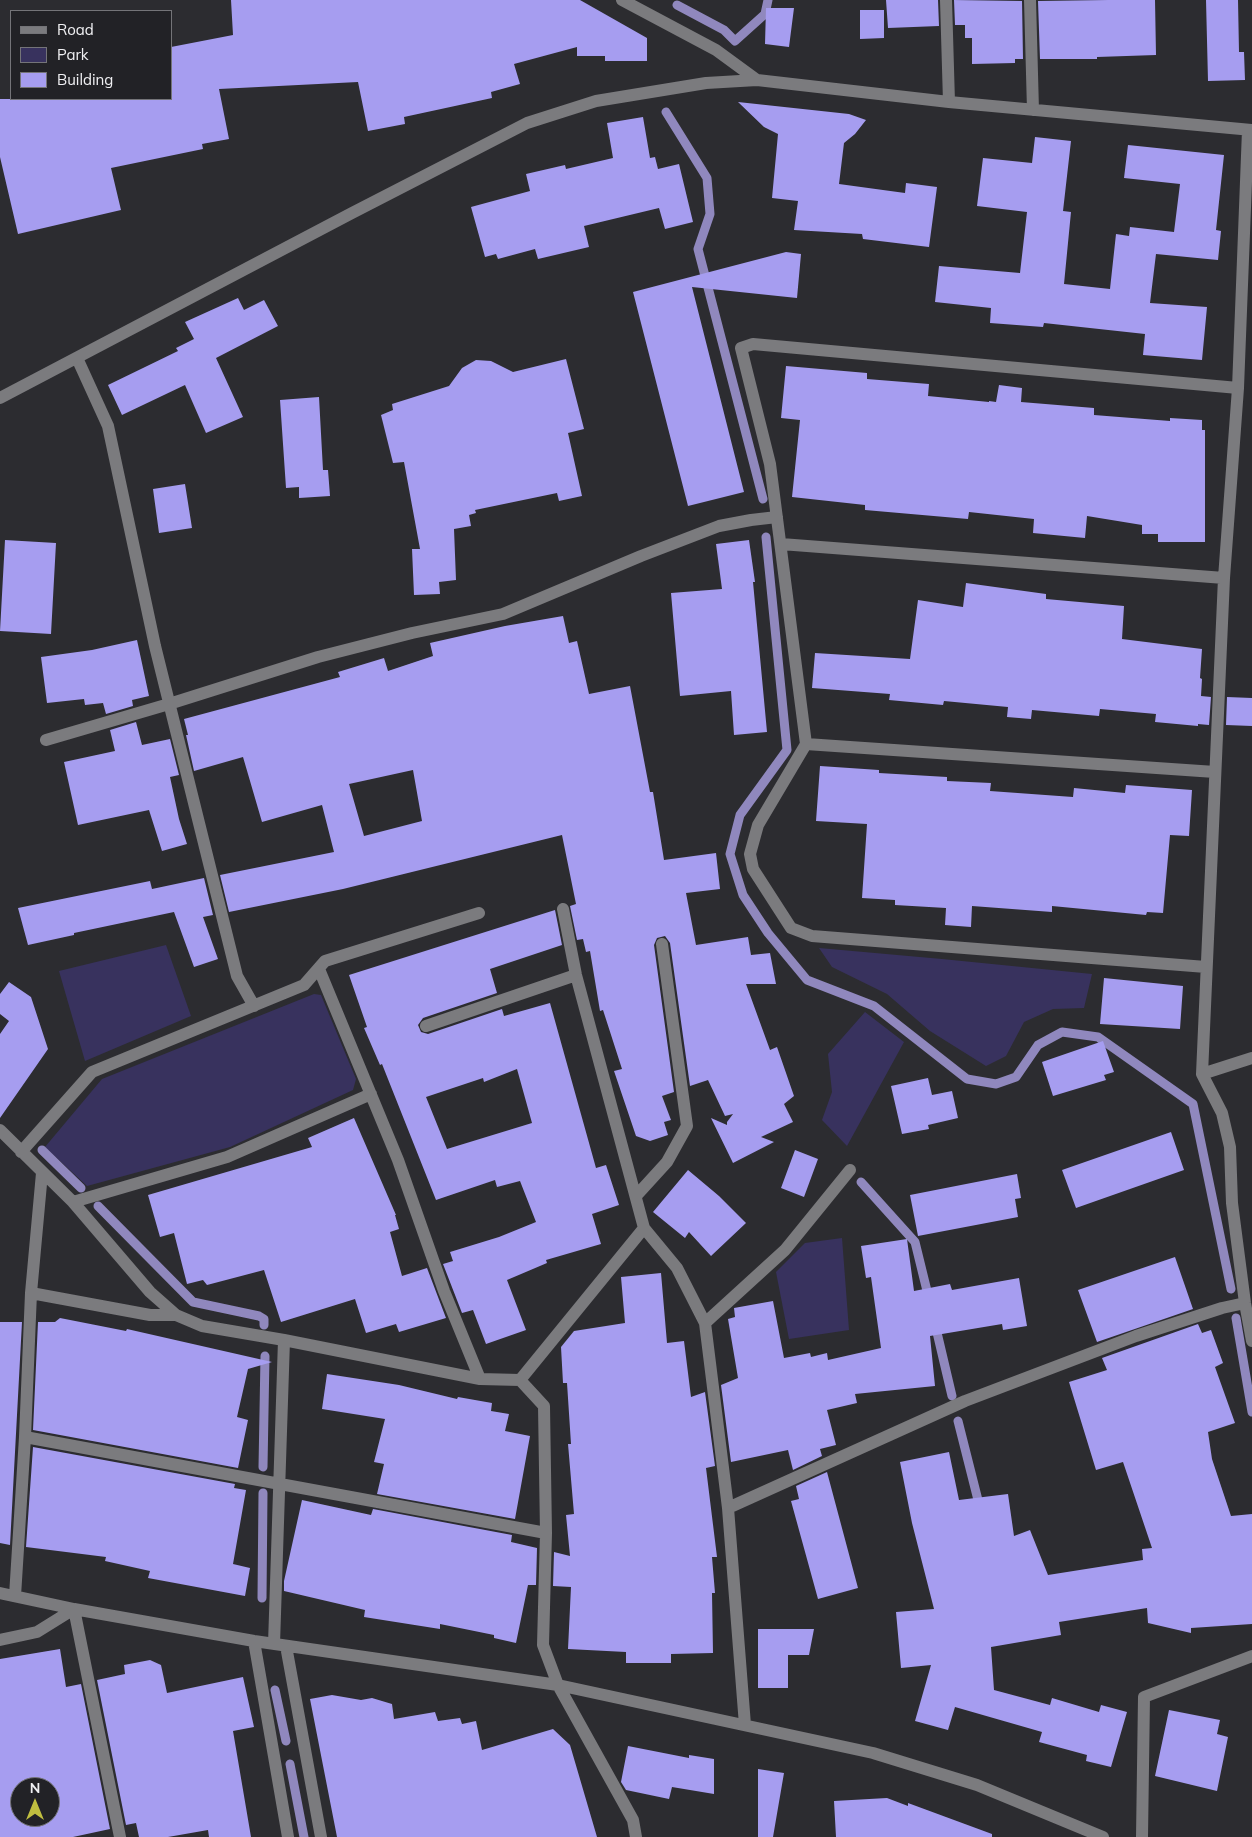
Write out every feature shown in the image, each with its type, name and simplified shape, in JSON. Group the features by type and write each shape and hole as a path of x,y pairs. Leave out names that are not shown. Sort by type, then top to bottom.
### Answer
{"street":[{"path":"622,0 716,50 757,80"},
{"path":"946,0 948,102"},
{"path":"1030,0 1034,110"},
{"path":"0,398 527,123 596,101 706,83 757,80 948,102 1250,130 1238,388 1224,578 1202,1074 1222,1113 1230,1146 1232,1203 1252,1341"},
{"path":"1206,966 812,936 791,928 753,869 750,854 758,825 806,744 770,464 741,348 753,344 1238,388"},
{"path":"77,358 108,426 155,646 237,976 254,1006"},
{"path":"46,740 170,704 318,657 412,633 503,614 719,526 777,517"},
{"path":"781,544 1224,578"},
{"path":"806,744 1215,772"},
{"path":"563,909 576,975 644,1228 677,1268 705,1323 728,1508 745,1725"},
{"path":"22,1152 92,1072 304,986 325,961 479,913"},
{"path":"636,1196 667,1162 687,1126 662,944"},
{"path":"319,969 398,1160 444,1291 480,1379"},
{"path":"426,1026 576,975"},
{"path":"1202,1074 1252,1058"},
{"path":"73,1202 226,1157 371,1094"},
{"path":"0,1130 73,1202 150,1292 176,1315 202,1326 284,1340 480,1379 520,1380 544,1406 546,1533 543,1645 558,1685 633,1820 636,1837"},
{"path":"705,1323 786,1250 850,1170"},
{"path":"15,1596 25,1437 31,1293 42,1173"},
{"path":"520,1380 644,1228"},
{"path":"31,1293 150,1315 176,1315"},
{"path":"728,1508 965,1401 1136,1336 1222,1308 1245,1303"},
{"path":"284,1340 280,1484 280,1645 321,1837"},
{"path":"25,1437 546,1533"},
{"path":"0,1593 74,1609 254,1641 558,1685 873,1753 977,1785 1103,1837"},
{"path":"0,1640 37,1632 74,1609"},
{"path":"74,1609 120,1837"},
{"path":"254,1641 288,1837"},
{"path":"1142,1837 1144,1697 1252,1656"}],"green space":[{"path":"166,945 191,1016 85,1061 59,971"},
{"path":"819,948 1092,974 1084,1008 1053,1009 1024,1022 1006,1056 986,1066 930,1031 887,994 832,967"},
{"path":"314,994 321,995 356,1079 353,1090 230,1147 87,1186 45,1147 102,1079"},
{"path":"865,1012 904,1042 847,1146 822,1120 832,1092 828,1054"},
{"path":"842,1238 849,1330 789,1339 776,1272 805,1243"}],"building":[{"path":"231,0 580,0 647,38 647,61 605,61 605,56 577,56 577,47 514,64 520,84 491,92 492,98 404,117 405,124 368,131 358,82 219,89 229,139 202,144 203,149 111,168 121,210 18,234 0,157 0,99 172,100 172,47 233,35"},
{"path":"886,0 938,0 939,26 888,28"},
{"path":"954,0 1022,1 1023,59 1015,59 1015,63 972,64 972,38 965,38 965,25 955,25"},
{"path":"1155,0 1156,55 1097,57 1097,59 1040,59 1038,1"},
{"path":"1206,0 1238,0 1239,52 1244,52 1245,80 1208,81"},
{"path":"766,8 794,8 789,47 765,44"},
{"path":"860,10 884,10 884,38 860,39"},
{"path":"738,102 849,114 866,120 855,134 844,143 839,184 905,193 906,183 937,187 929,247 863,239 862,234 794,230 798,201 772,198 778,134 764,127"},
{"path":"643,117 650,158 655,157 658,169 679,164 693,222 665,229 659,208 584,226 589,247 538,259 535,249 498,259 496,254 485,257 471,207 530,191 526,174 565,165 566,169 613,158 607,123"},
{"path":"1035,137 1071,141 1063,211 1071,212 1064,284 1110,289 1116,234 1129,236 1130,227 1174,232 1180,184 1124,178 1128,145 1224,155 1216,230 1221,231 1218,260 1156,254 1150,303 1207,307 1202,360 1143,355 1145,334 1044,323 1043,327 990,323 991,308 935,302 939,266 1020,273 1027,212 977,206 983,158 1032,163"},
{"path":"786,252 801,254 797,298 692,287 744,492 688,506 633,292"},
{"path":"238,298 244,310 264,300 278,326 216,358 243,417 206,433 185,385 122,415 108,385 178,351 176,348 194,339 185,322"},
{"path":"566,359 584,429 568,433 582,496 559,501 557,493 475,510 476,513 469,515 471,526 454,529 456,580 439,582 440,594 414,595 412,549 420,549 404,462 393,463 381,415 393,410 392,404 449,386 462,368 476,360 491,361 513,372"},
{"path":"786,366 867,373 867,379 929,384 928,396 996,402 999,385 1022,388 1021,402 1094,408 1094,415 1170,421 1170,418 1202,420 1202,430 1205,430 1205,542 1158,542 1158,534 1142,534 1142,525 1087,516 1085,538 1033,533 1034,519 969,512 968,519 865,510 865,505 792,497 800,420 781,418"},
{"path":"319,397 323,470 328,470 330,496 299,498 299,487 286,488 280,400"},
{"path":"185,484 192,528 159,533 153,489"},
{"path":"5,540 56,543 51,634 0,631"},
{"path":"749,540 755,582 753,582 767,732 734,735 731,691 680,696 671,593 722,589 716,544"},
{"path":"966,583 1046,594 1046,599 1124,606 1122,639 1202,649 1201,696 1211,697 1209,725 1198,724 1198,726 1155,722 1156,714 1100,709 1099,716 1032,710 1031,719 1007,717 1008,707 944,701 943,705 889,700 890,694 812,688 815,653 910,659 918,600 963,607"},
{"path":"563,616 569,643 577,641 589,694 630,686 650,792 653,792 664,860 716,853 720,889 686,893 696,945 748,937 751,955 770,953 776,984 746,984 770,1050 777,1047 794,1096 784,1104 793,1122 761,1137 774,1142 733,1163 711,1118 727,1125 733,1114 725,1116 708,1080 690,1086 670,943 665,936 657,938 654,945 674,1092 662,1096 671,1120 664,1122 668,1135 650,1141 636,1136 614,1071 622,1069 603,1010 600,1011 590,951 586,952 583,939 577,940 570,906 576,904 562,835 343,889 229,912 220,875 334,852 322,805 262,822 243,757 194,771 184,719 340,677 338,672 384,658 388,671 433,656 430,643 505,626","holes":["413,770 422,821 364,836 349,784"]},
{"path":"137,640 149,696 132,700 133,706 106,714 103,703 85,705 84,699 47,703 41,657 92,650"},
{"path":"1227,697 1252,698 1252,726 1226,725"},
{"path":"136,722 142,745 170,739 179,775 170,777 179,819 187,844 162,851 149,810 78,825 64,762 115,751 110,730"},
{"path":"820,766 879,770 879,773 947,777 947,781 991,783 990,791 1073,797 1074,788 1125,793 1126,785 1192,790 1189,836 1170,835 1163,913 1147,912 1146,915 1052,906 1052,912 972,906 971,927 945,925 946,908 895,905 895,900 862,898 867,824 816,821"},
{"path":"204,878 213,915 203,917 218,959 194,967 174,912 74,933 74,935 28,945 18,908 150,881 152,889"},
{"path":"555,910 562,945 490,969 497,993 423,1018 418,1025 421,1032 428,1034 502,1009 504,1016 550,1003 596,1168 606,1165 619,1205 592,1214 601,1244 546,1260 547,1263 507,1280 526,1330 486,1344 473,1310 462,1313 443,1264 453,1261 450,1252 499,1237 536,1222 520,1181 497,1187 495,1180 436,1200 382,1064 380,1065 364,1028 367,1027 349,975","holes":["517,1069 532,1123 447,1149 426,1097 483,1078 484,1082"]},
{"path":"1104,978 1183,986 1180,1029 1100,1024"},
{"path":"9,982 31,997 48,1049 0,1118 0,1034 9,1021 0,1014 0,994"},
{"path":"1103,1041 1114,1072 1104,1075 1106,1080 1053,1096 1042,1062"},
{"path":"928,1078 932,1095 952,1091 958,1118 928,1125 929,1129 902,1134 891,1086"},
{"path":"354,1118 396,1215 399,1229 390,1232 402,1276 427,1268 446,1318 399,1332 396,1324 366,1333 355,1299 281,1322 264,1270 207,1285 203,1280 187,1284 174,1233 160,1237 148,1195 312,1147 308,1138"},
{"path":"1171,1132 1184,1170 1076,1208 1062,1170"},
{"path":"795,1150 818,1159 804,1197 781,1188"},
{"path":"688,1170 719,1196 746,1223 711,1256 689,1232 685,1238 653,1212"},
{"path":"1017,1174 1021,1198 1015,1199 1018,1217 918,1236 910,1195"},
{"path":"907,1239 914,1291 950,1284 952,1290 1019,1278 1027,1326 1003,1330 1002,1324 930,1336 935,1386 855,1394 857,1403 827,1410 836,1445 820,1449 822,1456 793,1470 788,1450 731,1462 721,1385 738,1378 728,1319 735,1317 734,1308 773,1301 784,1358 810,1353 811,1357 827,1353 828,1360 881,1348 871,1277 866,1278 861,1246"},
{"path":"1175,1257 1193,1309 1097,1342 1078,1290"},
{"path":"661,1273 667,1343 684,1341 691,1397 705,1392 715,1466 706,1468 717,1557 712,1557 715,1593 712,1593 713,1653 671,1654 671,1663 626,1663 626,1652 568,1649 571,1587 553,1586 554,1552 570,1556 566,1515 574,1514 568,1444 571,1444 567,1383 563,1383 561,1347 574,1331 625,1323 621,1277"},
{"path":"60,1318 126,1331 127,1329 272,1362 248,1369 237,1417 248,1420 238,1468 33,1430 38,1322 55,1322"},
{"path":"0,1322 22,1322 10,1545 0,1543"},
{"path":"1198,1324 1202,1333 1211,1330 1223,1363 1215,1367 1235,1423 1208,1432 1212,1459 1231,1516 1252,1514 1252,1624 1191,1628 1191,1633 1148,1623 1147,1608 1059,1622 1061,1635 991,1647 994,1690 1050,1705 1052,1698 1099,1712 1101,1705 1127,1712 1111,1767 1086,1761 1087,1755 1039,1742 1042,1732 955,1707 948,1730 915,1721 931,1665 901,1668 896,1612 934,1609 912,1523 900,1462 949,1452 959,1500 1008,1494 1014,1536 1030,1530 1048,1575 1143,1560 1142,1549 1152,1548 1123,1462 1096,1470 1069,1382 1107,1370 1102,1358"},
{"path":"327,1374 399,1385 457,1399 458,1397 492,1403 491,1411 509,1414 505,1431 530,1436 515,1519 377,1494 384,1464 374,1462 385,1419 322,1409"},
{"path":"33,1447 235,1484 234,1488 246,1490 233,1564 250,1568 245,1596 148,1578 150,1571 105,1561 106,1557 26,1547"},
{"path":"827,1472 858,1588 818,1599 791,1501 799,1499 796,1486"},
{"path":"302,1500 371,1515 373,1509 512,1535 511,1542 537,1548 536,1585 528,1585 516,1643 494,1638 494,1635 440,1624 440,1629 364,1617 365,1610 284,1591 284,1581"},
{"path":"758,1629 814,1629 809,1655 788,1655 788,1688 758,1688"},
{"path":"60,1649 66,1687 81,1684 110,1829 73,1837 0,1837 0,1659"},
{"path":"150,1660 161,1665 167,1693 243,1677 254,1727 233,1731 251,1837 209,1837 208,1830 168,1837 139,1837 136,1823 126,1825 97,1680 125,1674 124,1665"},
{"path":"332,1695 361,1700 372,1698 392,1704 394,1719 435,1712 438,1721 460,1718 462,1724 476,1721 482,1750 553,1729 570,1745 597,1837 337,1837 310,1699"},
{"path":"1169,1710 1220,1720 1217,1734 1228,1737 1217,1791 1155,1776"},
{"path":"628,1746 689,1758 689,1755 714,1759 714,1794 672,1787 669,1799 626,1790 621,1782"},
{"path":"758,1769 784,1773 773,1837 758,1837"},
{"path":"887,1798 908,1806 908,1803 992,1834 992,1837 836,1837 834,1801"}],"waterway":[{"path":"677,5 724,30 735,41 765,14 768,0"},
{"path":"666,112 707,178 710,214 698,249 763,499"},
{"path":"766,537 787,750 740,815 730,854 743,895 768,933 807,980 874,1006 967,1079 996,1084 1016,1077 1038,1045 1062,1032 1098,1037 1193,1104 1231,1289"},
{"path":"42,1150 81,1188"},
{"path":"861,1182 915,1242 929,1299"},
{"path":"98,1206 193,1302 259,1316 264,1319 264,1325"},
{"path":"1236,1318 1252,1412"},
{"path":"935,1324 952,1396"},
{"path":"263,1467 265,1356"},
{"path":"958,1421 980,1508"},
{"path":"262,1598 263,1493"},
{"path":"275,1690 286,1741"},
{"path":"290,1764 304,1837"}]}
